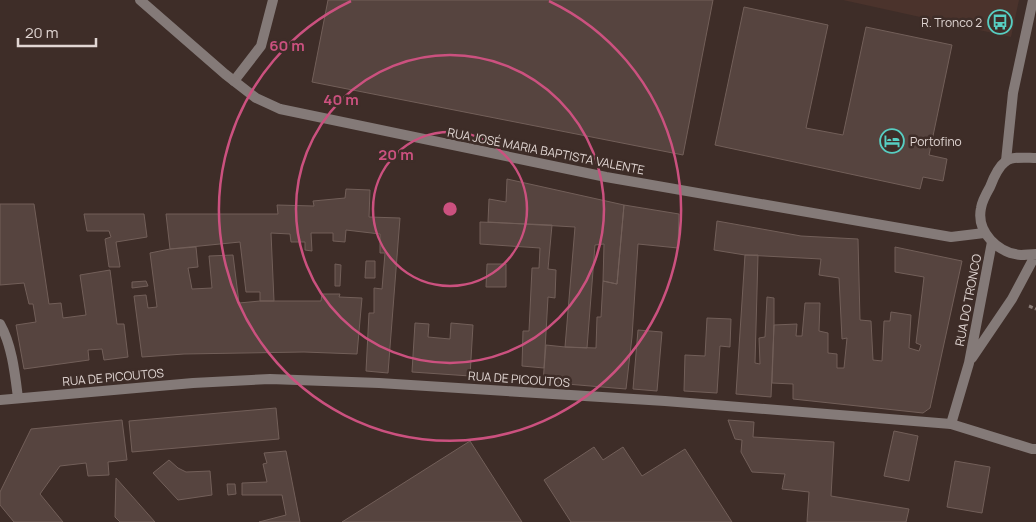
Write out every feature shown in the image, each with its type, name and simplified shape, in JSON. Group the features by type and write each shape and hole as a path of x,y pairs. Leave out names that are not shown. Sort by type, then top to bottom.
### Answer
{"street":[{"name":"RUA JOSÉ MARIA BAPTISTA VALENTE","path":"140,0 225,74 256,98 280,109 606,177 951,238 984,233"},
{"path":"234,81 261,46 273,0"},
{"path":"984,233 980,222 981,209 984,198 998,171 1006,161 1013,93 1033,0"},
{"path":"1006,161 1021,157 1036,158"},
{"name":"RUA DO TRONCO","path":"984,233 992,242 1005,251 1020,255 1036,254"},
{"name":"RUA DO TRONCO","path":"951,424 968,363 992,242"},
{"name":"RUA DO TRONCO","path":"968,363 1012,299 1036,254"},
{"path":"0,324 6,336 18,398"},
{"name":"RUA DE PICOUTOS","path":"0,400 270,378 379,383 665,401 951,424 1035,451"}],"path":[{"path":"1029,306 1036,309"}],"shaded area":[{"path":"843,0 1019,0 1011,37"}],"building":[{"path":"328,0 713,0 683,155 312,82"},
{"path":"744,7 828,25 806,128 843,135 866,27 952,45 929,155 947,159 943,181 923,177 920,189 715,145"},
{"path":"507,179 624,205 617,284 603,281 604,244 595,245 587,348 565,347 575,227 488,222 489,199 506,202"},
{"path":"346,189 370,190 369,217 400,218 388,373 366,371 369,313 374,313 374,288 382,289 385,253 380,253 380,234 346,230 345,242 333,241 333,233 311,233 312,251 305,250 305,242 291,242 290,234 271,233 274,301 260,301 260,292 246,292 240,242 170,249 166,214 278,214 277,205 314,206 313,201 345,198"},
{"path":"0,204 34,204 49,304 61,303 63,318 86,315 80,275 110,270 117,324 124,324 128,357 104,360 102,349 88,350 89,360 24,369 16,325 36,322 33,304 29,304 24,283 0,285"},
{"path":"624,205 679,214 678,248 638,244 632,337 626,389 543,382 546,345 596,348 597,317 601,317 603,281 617,284"},
{"path":"84,214 144,214 147,237 116,242 120,267 109,267 105,239 111,237 109,231 87,231"},
{"path":"717,221 801,236 858,239 860,320 871,321 873,360 882,361 884,321 890,321 891,312 911,315 909,348 919,351 921,345 916,343 924,277 895,272 895,247 962,261 930,408 923,413 793,399 793,384 772,383 774,325 797,324 796,336 802,336 805,303 820,303 819,331 828,333 828,353 837,354 837,368 844,368 847,338 842,339 839,278 819,275 821,259 745,255 714,250"},
{"path":"480,222 552,225 548,269 556,270 555,298 548,297 544,368 522,366 523,331 529,331 532,268 539,268 540,248 480,244"},
{"path":"196,247 198,267 188,268 192,289 212,288 209,256 233,255 239,303 321,301 322,294 340,294 339,297 362,298 357,354 304,352 184,354 142,357 134,296 146,295 148,308 157,307 150,253"},
{"path":"745,255 758,255 755,363 760,364 759,338 765,337 767,297 774,298 771,397 736,394"},
{"path":"366,261 375,261 375,278 365,278"},
{"path":"335,264 341,265 340,286 335,286"},
{"path":"487,264 506,264 506,287 486,287"},
{"path":"146,281 148,286 132,288 132,282"},
{"path":"707,318 731,319 730,347 720,346 717,393 684,391 685,355 705,356"},
{"path":"415,323 429,324 428,337 450,339 451,323 473,325 470,376 412,372"},
{"path":"638,330 662,332 657,391 633,389"},
{"path":"276,408 279,439 132,452 129,421"},
{"path":"122,420 127,460 108,462 109,475 88,476 86,463 60,466 40,494 63,522 14,522 0,505 0,492 31,429"},
{"path":"728,420 754,422 753,437 834,442 831,496 909,509 906,522 807,522 809,492 782,489 785,474 752,472 741,452 742,440 735,439"},
{"path":"894,431 918,436 909,481 884,476"},
{"path":"470,441 522,522 342,522"},
{"path":"594,447 603,460 623,447 642,476 685,449 732,522 571,522 544,480"},
{"path":"286,451 300,522 259,522 286,515 282,495 242,495 242,483 267,482 263,464 267,463 264,453"},
{"path":"169,460 186,472 210,471 212,495 178,500 153,473"},
{"path":"955,461 990,467 982,513 947,507"},
{"path":"116,478 155,522 120,522 115,517"},
{"path":"227,484 235,484 236,494 228,495"}],"place":[{"name":"R. Tronco 2","path":"1000,22"},
{"name":"Portofino","path":"892,141"}]}
